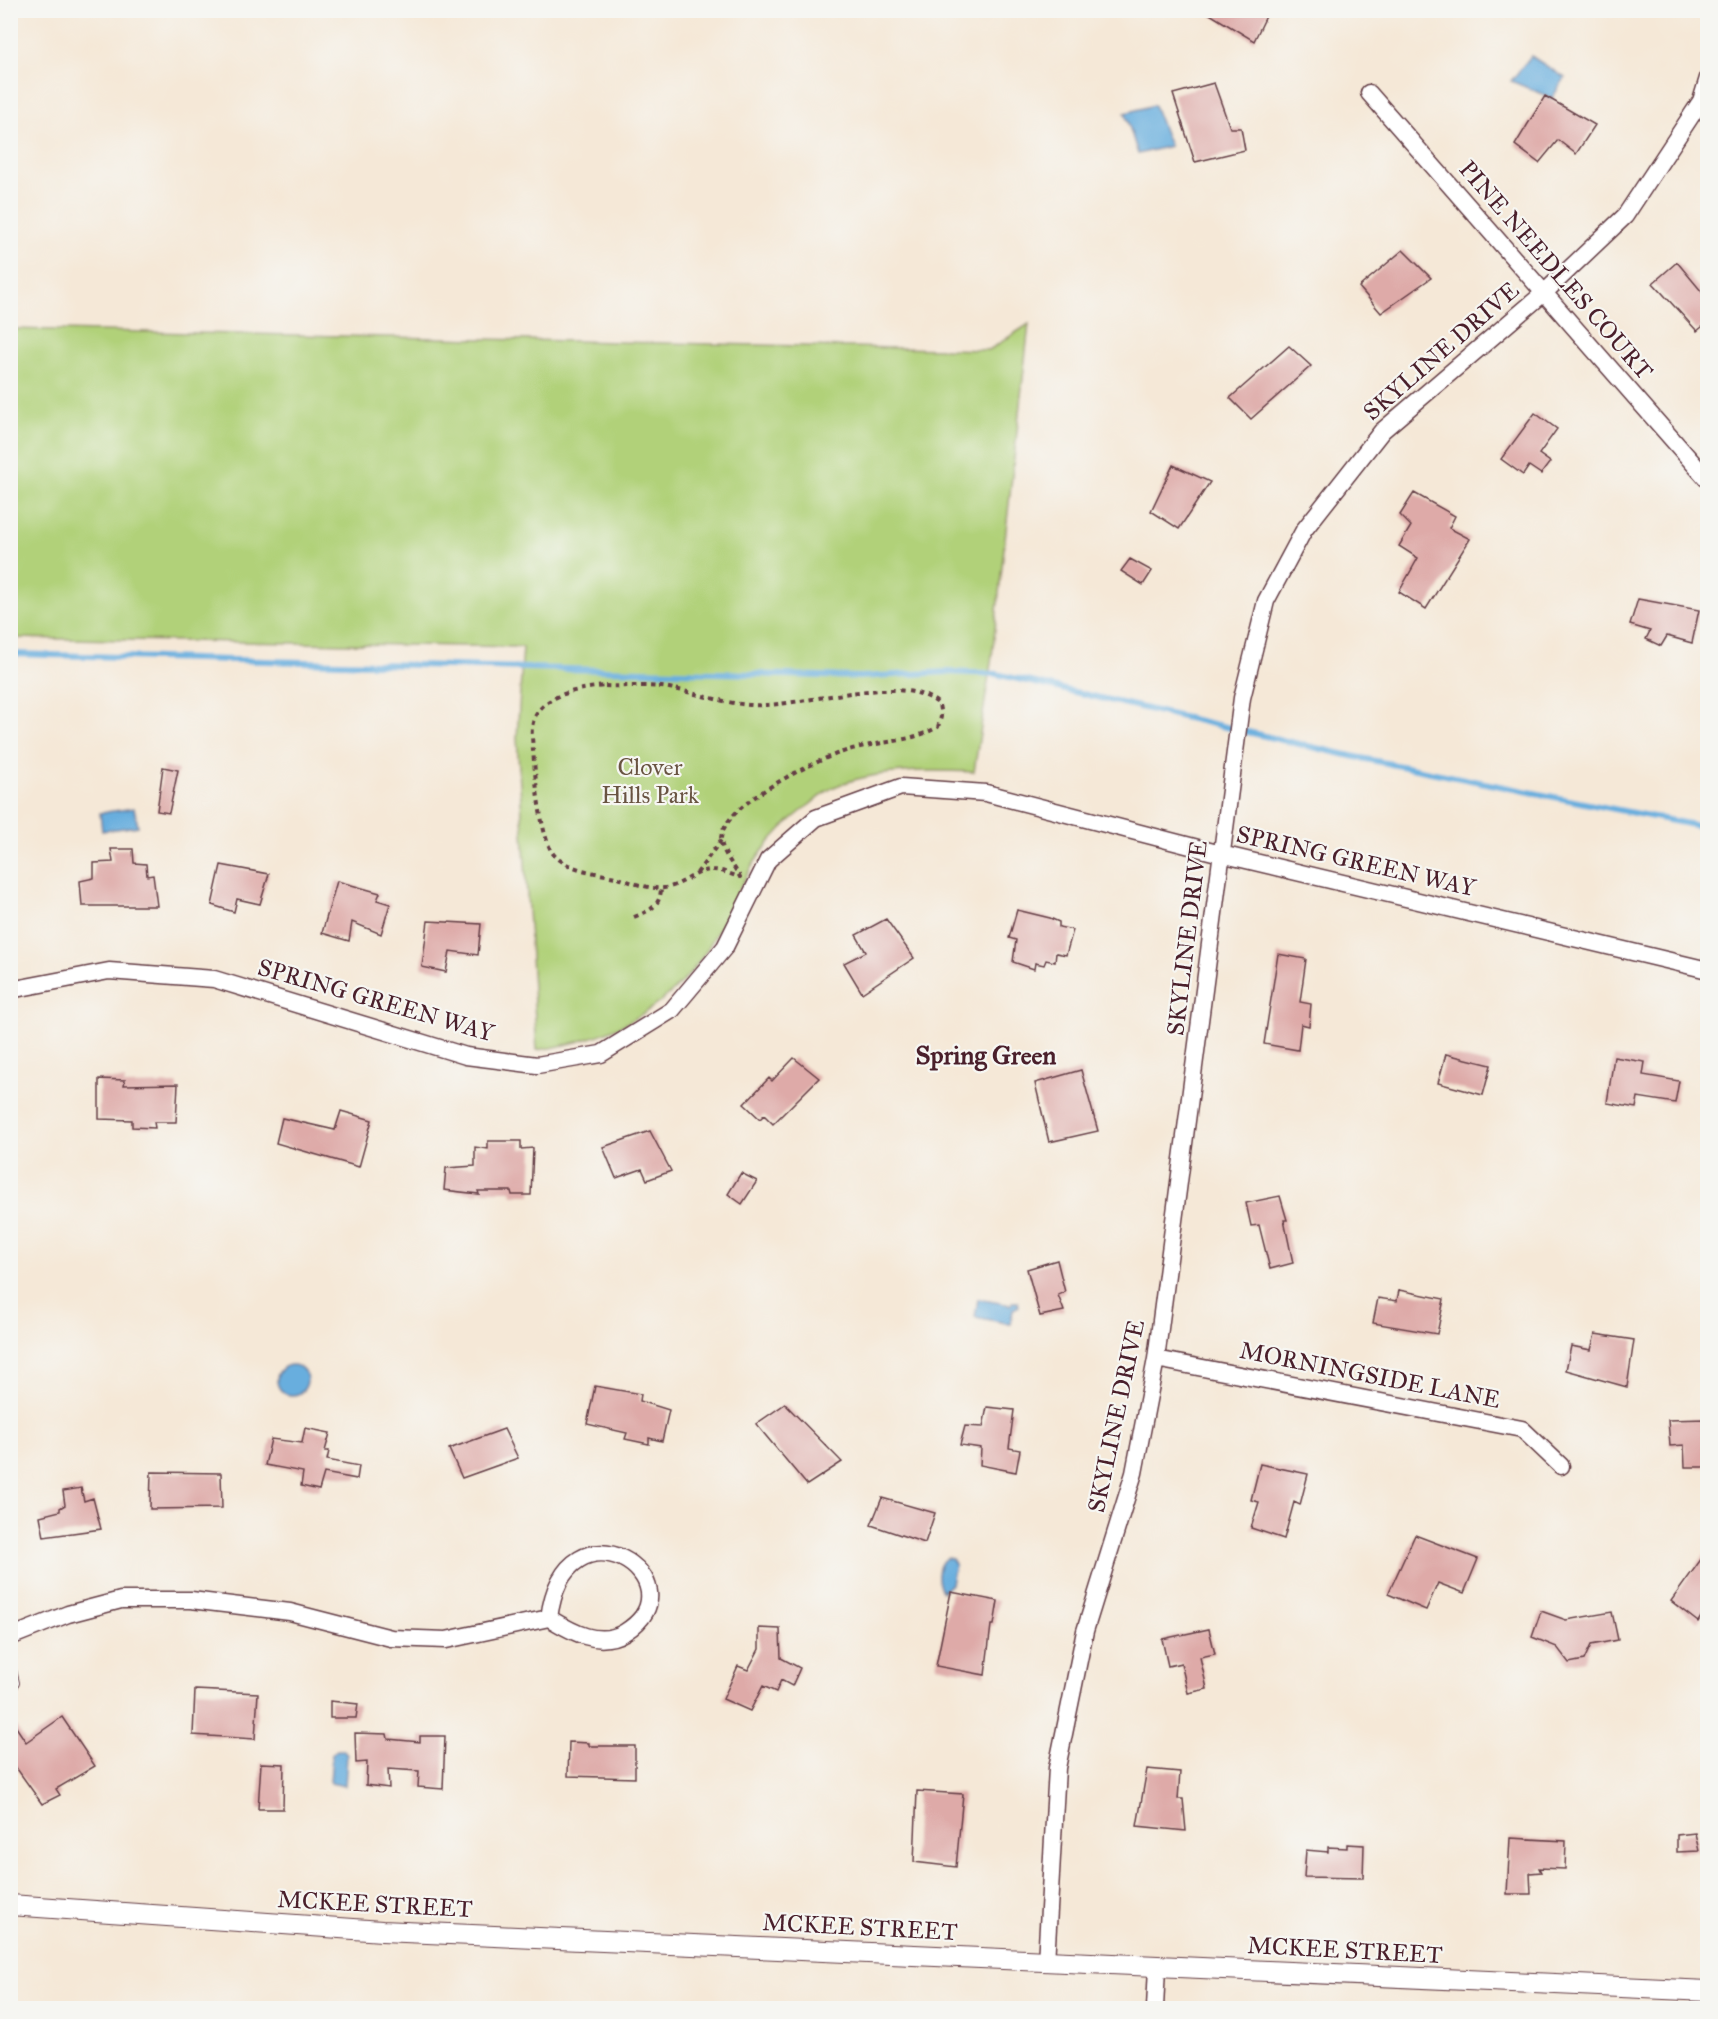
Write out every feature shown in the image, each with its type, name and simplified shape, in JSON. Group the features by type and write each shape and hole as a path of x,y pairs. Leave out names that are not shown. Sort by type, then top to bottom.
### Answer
{"street":[{"name":"SKYLINE DRIVE","path":"1046,1962 1057,1768 1085,1631 1134,1473 1156,1359 1242,698 1266,601 1304,530 1382,431 1545,292 1625,216 1701,101 1707,78"},
{"name":"PINE NEEDLES COURT","path":"1370,93 1707,479"},
{"name":"SPRING GREEN WAY","path":"10,990 110,971 214,979 466,1056 537,1065 601,1054 672,1010 725,947 768,860 816,818 901,787 986,793 1221,854 1707,970"},
{"name":"MORNINGSIDE LANE","path":"1156,1359 1522,1429 1561,1466"},
{"path":"10,1637 68,1614 121,1600 191,1600 290,1612 391,1638 446,1640 549,1618 583,1636 602,1639 617,1637 632,1627 646,1608 648,1597 644,1575 636,1565 623,1558 590,1553 578,1560 565,1573 555,1589 549,1618"},
{"name":"MCKEE STREET","path":"10,1905 382,1931 1707,1992"},
{"path":"1155,2008 1156,1967"}],"lane":[{"path":"10,1662 15,1683 10,1694"}],"path":[{"path":"605,686 671,688 751,705 776,704 858,692 906,690 930,696 939,704 941,717 938,727 909,740 864,746 811,764 743,807 724,827 721,840 697,874 683,884 661,889 576,868 555,856 545,832 531,730 538,712 554,696 577,689 605,686"},
{"path":"697,874 714,870 740,877 724,851 721,840"},
{"path":"634,917 652,910 660,899 661,889"}],"green space":[{"name":"Clover Hills Park","path":"1029,324 992,656 974,772 921,771 885,774 850,781 827,791 789,822 761,852 712,941 697,965 679,985 638,1017 590,1038 537,1050 517,738 523,647 11,638 11,329 989,350"}],"water":[{"path":"1531,56 1565,78 1552,98 1511,81"},
{"path":"1154,105 1170,146 1138,154 1125,113"},
{"path":"134,808 138,826 102,831 100,813"},
{"path":"978,1299 1011,1305 1012,1302 1018,1302 1019,1306 1013,1309 1011,1324 975,1317"},
{"path":"292,1365 303,1369 307,1380 303,1391 292,1395 281,1391 277,1380 281,1369"},
{"path":"946,1558 952,1559 955,1564 951,1584 942,1592 938,1574 942,1561"},
{"path":"337,1750 343,1750 347,1755 345,1786 330,1783 332,1754"}],"building":[{"path":"1203,10 1269,10 1254,41"},
{"path":"1214,83 1230,128 1241,128 1245,150 1195,162 1173,94"},
{"path":"1545,96 1595,125 1576,154 1558,140 1539,163 1515,145"},
{"path":"1403,250 1431,278 1381,313 1359,287"},
{"path":"1677,262 1707,298 1707,323 1697,331 1653,283"},
{"path":"1289,346 1311,366 1251,419 1230,398"},
{"path":"1535,413 1557,429 1539,454 1550,462 1541,474 1529,466 1523,475 1501,459"},
{"path":"1173,465 1210,482 1179,529 1151,511"},
{"path":"1414,493 1455,516 1449,528 1470,539 1426,609 1399,592 1418,558 1399,546 1411,526 1400,515"},
{"path":"1130,559 1152,571 1143,585 1121,571"},
{"path":"1638,599 1699,610 1692,643 1667,636 1661,646 1646,639 1650,631 1630,625"},
{"path":"163,767 178,770 169,813 157,811"},
{"path":"111,849 133,849 134,863 146,864 147,876 153,875 157,906 82,906 80,881 94,878 94,863 113,862"},
{"path":"221,865 269,874 260,904 237,899 234,912 212,905"},
{"path":"337,881 380,893 377,900 390,904 381,934 352,922 349,941 322,933"},
{"path":"1017,910 1050,918 1059,922 1059,927 1073,930 1066,955 1056,953 1055,962 1046,960 1044,965 1035,963 1034,969 1013,962 1016,940 1009,938"},
{"path":"886,919 914,958 862,993 844,963 866,952 856,935"},
{"path":"428,921 481,924 478,955 450,951 446,972 422,967"},
{"path":"1278,954 1306,959 1300,1002 1311,1004 1309,1026 1301,1024 1298,1050 1264,1044"},
{"path":"1446,1054 1491,1065 1483,1095 1438,1083"},
{"path":"1614,1057 1645,1062 1643,1075 1679,1081 1675,1103 1638,1097 1636,1108 1607,1103"},
{"path":"794,1058 819,1078 773,1124 764,1115 760,1119 744,1104 769,1078 772,1081"},
{"path":"1081,1070 1098,1131 1049,1142 1035,1083"},
{"path":"99,1079 125,1080 124,1085 178,1084 176,1122 154,1122 155,1128 132,1127 132,1120 99,1119"},
{"path":"341,1111 372,1120 359,1167 276,1143 282,1118 335,1130"},
{"path":"650,1131 671,1171 647,1180 642,1169 616,1178 603,1147"},
{"path":"488,1141 521,1141 521,1149 533,1148 531,1195 512,1195 511,1191 478,1191 479,1194 444,1190 446,1168 475,1166 475,1147 488,1149"},
{"path":"741,1173 757,1181 742,1204 728,1194"},
{"path":"1280,1196 1287,1220 1284,1220 1293,1263 1270,1269 1259,1225 1251,1226 1246,1203"},
{"path":"1057,1260 1065,1292 1058,1295 1064,1311 1040,1316 1027,1269"},
{"path":"1399,1290 1444,1299 1437,1334 1373,1323 1378,1298 1397,1301"},
{"path":"1595,1334 1634,1340 1627,1387 1566,1370 1571,1346 1591,1350"},
{"path":"595,1386 641,1394 640,1401 669,1410 662,1441 649,1438 649,1444 625,1439 627,1433 587,1424"},
{"path":"785,1404 842,1462 807,1485 756,1424"},
{"path":"987,1407 1014,1410 1009,1448 1020,1450 1016,1472 980,1465 981,1448 960,1445 965,1426 983,1427"},
{"path":"1707,1419 1707,1467 1685,1467 1684,1445 1670,1446 1668,1420"},
{"path":"305,1428 330,1433 325,1451 329,1451 327,1460 359,1466 357,1479 324,1473 319,1490 301,1486 303,1472 265,1465 271,1439 302,1443"},
{"path":"504,1429 518,1458 462,1478 449,1449"},
{"path":"1260,1464 1308,1474 1300,1505 1294,1502 1284,1539 1251,1528 1259,1502 1251,1500"},
{"path":"151,1472 221,1473 222,1508 150,1509"},
{"path":"81,1488 84,1501 93,1498 101,1529 44,1537 40,1516 60,1511 60,1508 65,1505 63,1491"},
{"path":"882,1498 935,1513 925,1543 871,1525"},
{"path":"1415,1535 1478,1559 1464,1593 1438,1583 1426,1610 1388,1594"},
{"path":"1707,1551 1707,1607 1698,1622 1671,1601"},
{"path":"951,1592 998,1601 994,1625 991,1625 985,1675 936,1666"},
{"path":"1541,1611 1566,1620 1612,1612 1618,1640 1591,1645 1584,1660 1569,1663 1557,1647 1532,1637"},
{"path":"759,1628 780,1629 781,1658 800,1668 792,1686 781,1680 776,1692 763,1686 750,1711 723,1699 738,1666 748,1670 759,1649"},
{"path":"1209,1629 1215,1654 1200,1657 1207,1689 1188,1693 1181,1663 1168,1666 1162,1639"},
{"path":"195,1690 258,1693 255,1739 193,1735"},
{"path":"330,1701 358,1704 356,1718 330,1718"},
{"path":"62,1717 95,1766 56,1789 60,1795 42,1804 10,1759 10,1718 26,1742"},
{"path":"355,1733 387,1734 388,1739 420,1742 420,1736 445,1736 443,1789 418,1787 419,1771 388,1769 389,1788 366,1785 367,1762 356,1763"},
{"path":"569,1742 589,1743 589,1746 635,1746 635,1778 568,1776"},
{"path":"261,1763 284,1764 283,1809 258,1809"},
{"path":"1147,1769 1180,1772 1178,1799 1183,1799 1186,1831 1137,1826"},
{"path":"917,1791 963,1794 956,1867 914,1862"},
{"path":"1695,1833 1699,1851 1677,1852 1677,1835"},
{"path":"1510,1838 1566,1841 1565,1869 1539,1868 1541,1872 1530,1873 1531,1894 1507,1894"},
{"path":"1347,1844 1364,1845 1363,1878 1304,1877 1306,1850 1328,1852 1328,1847 1347,1848"}],"waterway":[{"path":"10,654 860,677 946,672 996,674 1351,756 1708,828"}],"district":[{"name":"Spring Green","path":"986,1055"}]}
